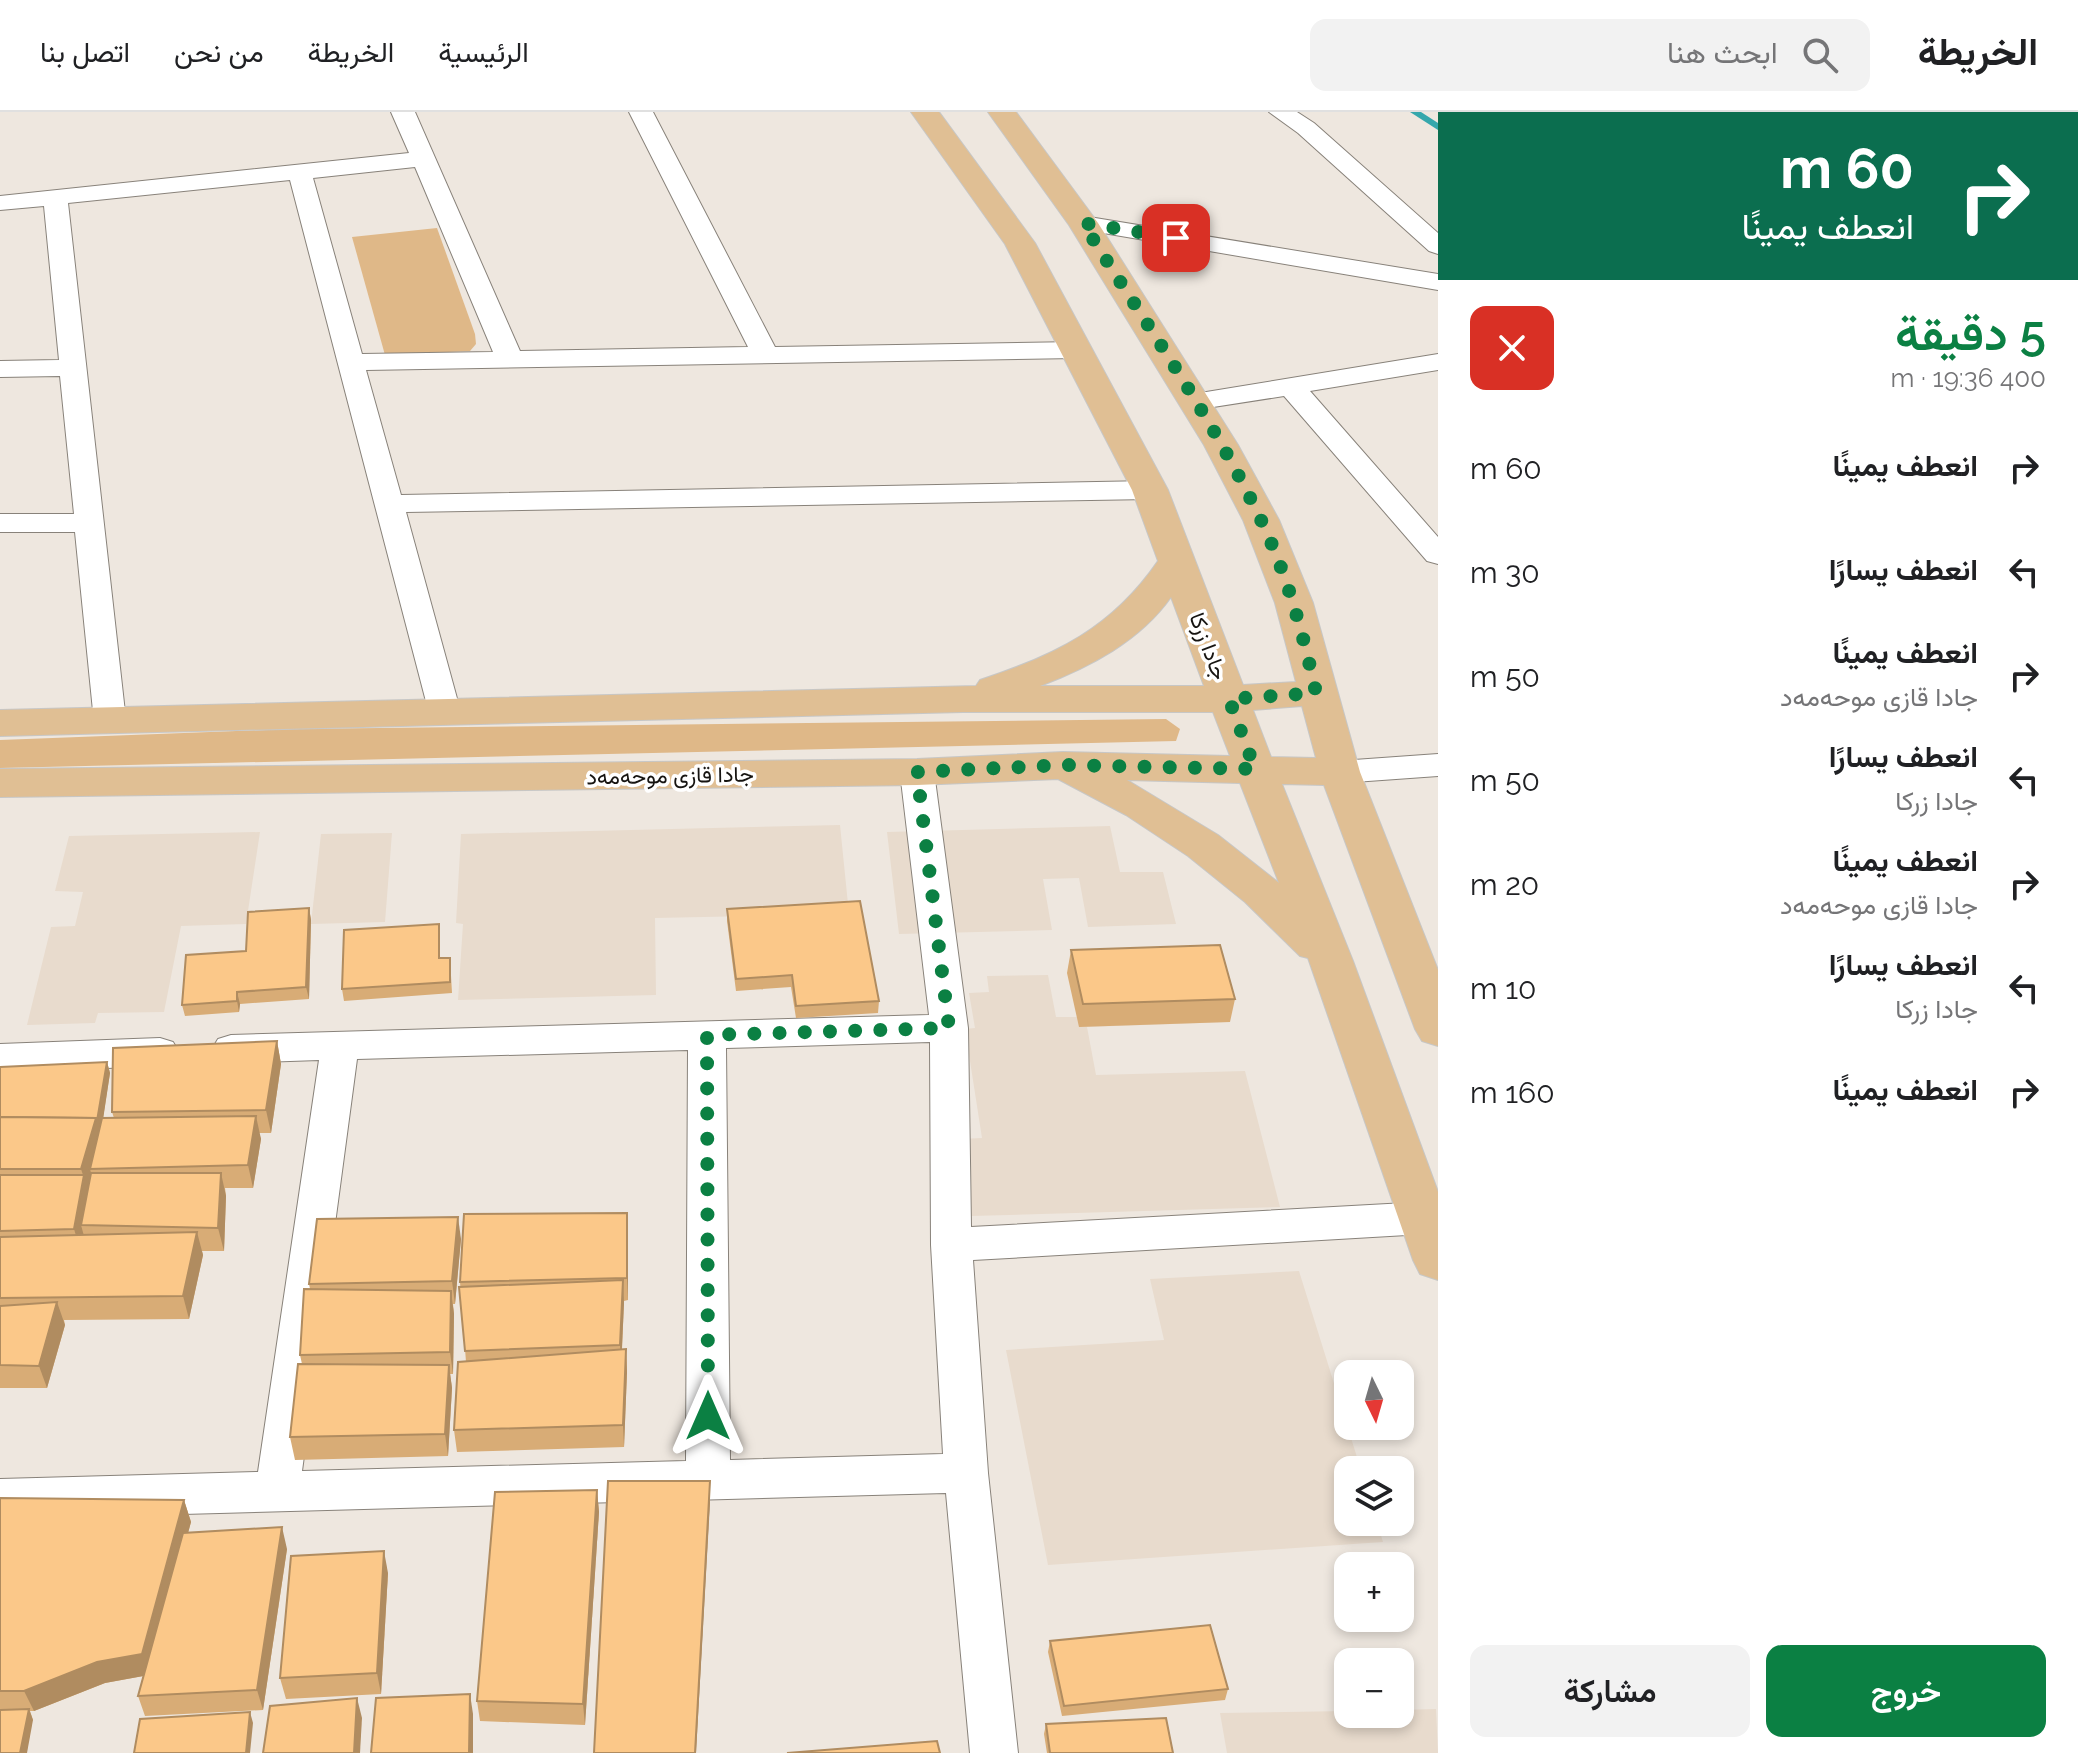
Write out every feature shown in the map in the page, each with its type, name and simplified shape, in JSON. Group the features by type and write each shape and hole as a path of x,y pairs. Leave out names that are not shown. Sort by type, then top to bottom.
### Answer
{"main road":[{"name":"جادا زرکا","path":"925,112 1020,243 1150,490 1331,961 1438,1260"},
{"path":"1002,112 1083,223 1242,482 1294,603 1316,693 1340,772 1434,1008"},
{"path":"963,699 1037,675 1100,642 1147,604 1177,561"},
{"path":"0,723 963,699 1229,699 1316,693"},
{"path":"1155,699 1191,716 1200,726 1205,739 1201,752 1192,759 1159,766"},
{"path":"1063,765 1138,802 1209,847 1274,900 1331,961"},
{"name":"جادا قازی موحەمەد","path":"0,783 917,772 1063,765 1340,772"}],"street":[{"path":"403,112 510,360"},
{"path":"641,112 766,356"},
{"path":"1281,112 1306,128 1438,246"},
{"path":"0,203 424,159"},
{"path":"299,170 445,713"},
{"path":"55,197 110,721"},
{"path":"1083,223 1438,282"},
{"path":"351,362 1076,350"},
{"path":"1194,402 1438,362"},
{"path":"0,369 74,368"},
{"path":"1290,386 1438,555"},
{"path":"389,504 1150,490"},
{"path":"0,523 90,523"},
{"path":"1340,772 1438,765"},
{"path":"917,772 949,1028 951,1245 966,1473 994,1753"},
{"path":"0,1058 949,1028"},
{"path":"707,1035 708,1480"},
{"path":"277,1492 340,1046"},
{"path":"951,1245 1424,1218"},
{"path":"0,1499 966,1473"}],"shaded area":[{"path":"437,228 476,344 470,351 385,355 352,237"},
{"path":"1166,719 1180,729 1176,741 0,768 0,740 292,729"},
{"path":"840,825 849,914 655,918 656,995 458,1000 463,924 456,923 461,834"},
{"path":"1110,826 1120,872 1163,872 1176,924 1088,927 1079,878 1043,879 1052,930 899,934 887,832"},
{"path":"260,832 246,924 181,926 164,1012 98,1013 95,1023 27,1025 51,927 75,926 83,892 55,891 69,836"},
{"path":"392,833 385,922 311,924 321,834"},
{"path":"1215,968 1230,1022 1087,1027 1096,1075 1245,1071 1280,1207 971,1216 961,1139 982,1138 965,1029 975,1028 969,993 989,992 987,976 1048,975 1056,1017 1076,1017"},
{"path":"1299,1271 1334,1383 1334,1440 1352,1440 1357,1456 1334,1456 1334,1536 1381,1536 1383,1542 1048,1565 1006,1350 1164,1340 1150,1279"},
{"path":"1436,1709 1438,1753 1227,1753 1220,1713 1334,1711 1334,1728 1414,1728 1414,1710"}],"building":[{"path":"860,901 879,1001 796,1006 792,975 736,979 727,909"},
{"path":"309,908 306,987 237,992 237,1001 182,1005 186,955 246,951 248,912"},
{"path":"439,924 439,958 450,958 450,982 342,989 344,930"},
{"path":"1220,945 1235,999 1083,1004 1071,950"},
{"path":"277,1041 266,1110 112,1112 113,1048"},
{"path":"107,1062 97,1121 96,1118 0,1117 0,1067"},
{"path":"256,1116 248,1165 90,1169 102,1118"},
{"path":"0,1117 96,1118 81,1169 0,1169"},
{"path":"91,1173 221,1173 218,1228 81,1225"},
{"path":"0,1175 84,1175 74,1229 0,1231"},
{"path":"627,1213 627,1278 460,1282 464,1214"},
{"path":"458,1217 452,1281 309,1284 317,1219"},
{"path":"197,1232 183,1296 0,1298 0,1237"},
{"path":"623,1280 620,1345 465,1351 459,1287"},
{"path":"304,1289 451,1291 450,1352 300,1355"},
{"path":"57,1302 39,1366 0,1365 0,1306"},
{"path":"626,1349 623,1425 454,1430 458,1362"},
{"path":"298,1364 449,1365 445,1434 290,1437"},
{"path":"608,1481 710,1481 695,1753 594,1753"},
{"path":"597,1490 583,1704 477,1701 495,1492"},
{"path":"0,1498 184,1500 142,1654 97,1662 24,1691 0,1691"},
{"path":"282,1527 257,1690 138,1696 183,1533"},
{"path":"384,1551 377,1673 280,1678 291,1556"},
{"path":"1210,1625 1228,1689 1064,1706 1050,1641"},
{"path":"470,1694 469,1753 371,1753 376,1698"},
{"path":"357,1698 354,1753 263,1753 270,1706"},
{"path":"29,1709 20,1753 0,1753 0,1710"},
{"path":"250,1712 246,1753 134,1753 140,1719"},
{"path":"1166,1718 1173,1753 1050,1753 1046,1724"},
{"path":"937,1741 940,1753 787,1753"}],"waterway":[{"path":"1415,112 1438,127"}],"route":[{"path":"708,1416 707,1035 949,1028 917,772 1063,765 1255,769 1229,699 1316,693 1294,603 1252,501 1221,445 1083,223 1176,238"}]}
